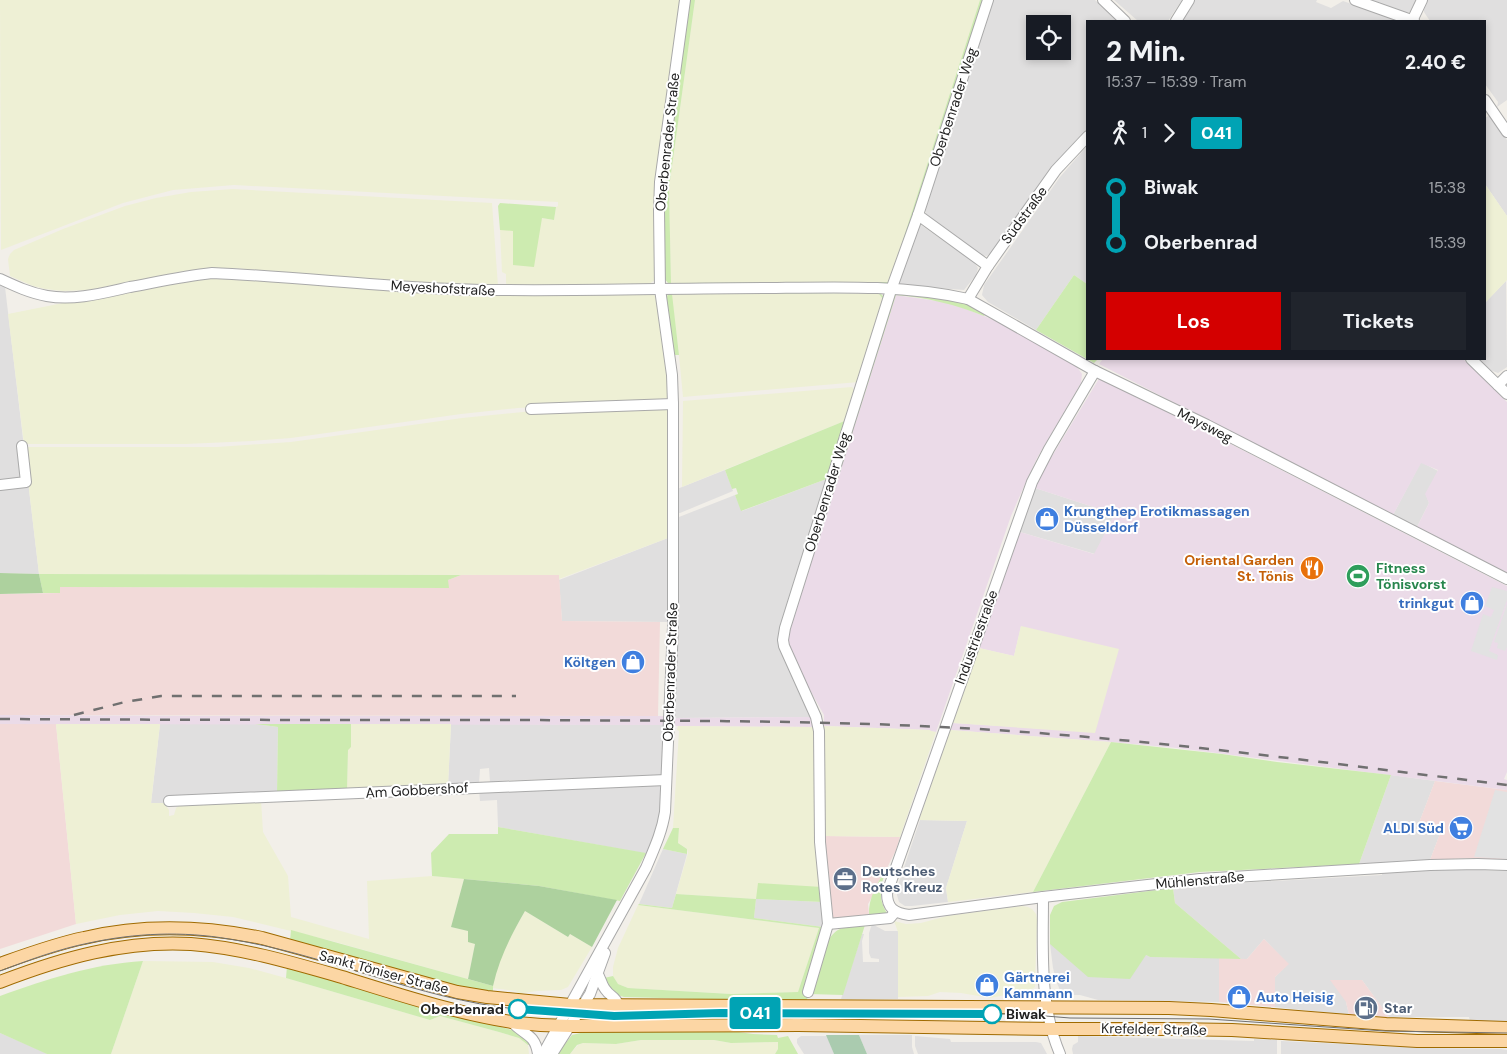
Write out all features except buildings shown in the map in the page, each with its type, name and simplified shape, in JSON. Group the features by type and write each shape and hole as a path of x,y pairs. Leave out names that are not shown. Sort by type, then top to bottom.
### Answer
{"main road":[{"name":"Sankt Töniser Straße","path":"0,964 59,944 101,934 149,928 195,928 262,938 457,992 487,997 577,1006 805,1007"},
{"name":"Sankt Töniser Straße","path":"0,982 61,960 88,953 134,946 190,944 255,953 449,1008 511,1021 564,1026 800,1026"},
{"name":"Krefelder Straße","path":"805,1007 1191,1009 1350,1022 1507,1028"},
{"name":"Krefelder Straße","path":"800,1026 1223,1030 1408,1040 1507,1041"}],"street":[{"name":"Oberbenrader Straße","path":"543,1054 577,1006 658,842 665,812 673,627 674,404 672,375 660,289 658,210 660,182 685,0"},
{"name":"Oberbenrader Weg","path":"808,992 828,924 820,842 818,722 783,640 790,611 988,0"},
{"path":"1103,0 1125,20"},
{"path":"1177,20 1190,0"},
{"path":"1355,0 1410,20"},
{"path":"1413,20 1422,0"},
{"path":"1486,101 1507,132"},
{"name":"Südstraße","path":"968,299 988,266 1056,170 1086,138"},
{"path":"919,216 988,266"},
{"name":"Meyeshofstraße","path":"0,279 34,293 62,297 92,295 184,276 212,273 441,289 809,288 895,290"},
{"name":"Maysweg","path":"895,290 950,295 968,299 1095,370 1207,425 1507,579"},
{"path":"1472,360 1507,394"},
{"name":"Industriestraße","path":"895,912 887,902 887,893 1032,482 1095,370"},
{"path":"1498,385 1507,376"},
{"path":"531,409 674,404"},
{"path":"0,486 26,482 22,446"},
{"name":"Am Gobbershof","path":"169,801 666,780"},
{"name":"Mühlenstraße","path":"895,912 909,915 1200,879 1430,865 1507,865"},
{"path":"1043,897 1045,995 1052,1029 1060,1054"},
{"path":"828,924 890,918 895,912"},
{"name":"Oberbenrader Straße","path":"577,1006 590,994 614,928"},
{"path":"597,974 600,976 606,991 616,998 619,1006"},
{"path":"511,1021 517,1028 532,1037 538,1054"},
{"name":"Oberbenrader Straße","path":"552,1054 564,1026"}],"shaded area":[{"path":"993,0 1095,0 1118,20 1086,20 1086,130 1051,168 992,252 987,256 980,255 930,220 926,214 925,207"},
{"path":"1114,0 1182,0 1169,20 1137,20"},
{"path":"1195,0 1317,0 1316,2 1331,8 1343,1 1398,20 1182,20"},
{"path":"1369,0 1416,0 1411,12 1405,13"},
{"path":"1428,0 1507,0 1507,100 1497,107 1498,102 1486,85 1486,20 1429,20 1424,12 1424,7"},
{"path":"1490,115 1507,140 1507,216 1486,185 1486,117"},
{"path":"1086,147 1086,283 1074,275 1036,330 988,302 982,295 984,285 1060,177"},
{"path":"918,223 974,262 978,268 976,275 964,290 898,285"},
{"path":"1506,281 1507,367 1498,373 1490,370 1479,360 1486,360 1486,302"},
{"path":"0,285 5,287 39,574 0,573"},
{"path":"896,295 950,303 984,316 1002,324 1077,367 1082,374 1081,383 1037,458 1011,516 936,732 930,730 824,726 824,715 785,645"},
{"path":"1102,360 1464,360 1507,402 1507,574 1417,527 1429,503 1425,494 1438,470 1421,463 1393,515 1099,364"},
{"path":"1100,377 1507,586 1507,772 1504,779 1507,780 1507,790 1177,748 950,730 953,723 1095,732 1021,626 1014,656 979,648 1020,532 1094,554 1115,514 1035,488 1037,481"},
{"path":"1421,462 1438,471 1426,494 1429,503 1417,527 1393,515"},
{"path":"725,470 733,491 677,513 677,489"},
{"path":"829,478 780,644 811,717 675,718 679,517 735,495 742,511"},
{"path":"1035,488 1115,514 1095,554 1020,532"},
{"path":"668,538 668,622 562,621 559,580"},
{"path":"461,575 559,575 562,621 660,622 658,716 0,715 0,594 60,593 60,587 448,588 448,580"},
{"path":"1492,587 1507,591 1507,600 1489,651 1498,655 1497,660 1471,651 1483,614 1491,617 1494,610 1485,606"},
{"path":"1507,604 1507,647 1505,651 1497,648 1498,643 1494,642"},
{"path":"0,715 665,716 665,725 0,724"},
{"path":"811,717 815,727 674,726 675,718"},
{"path":"0,724 56,724 76,924 0,949"},
{"path":"160,724 255,724 278,727 277,794 165,799 164,803 151,804"},
{"path":"451,724 665,725 662,775 496,781 494,783 490,782 489,768 480,769 479,784 448,786"},
{"path":"1391,775 1435,781 1419,823 1441,831 1430,860 1359,864"},
{"path":"1435,781 1507,790 1507,860 1469,858 1430,860 1441,831 1419,823"},
{"path":"662,784 661,817 649,854 498,827 497,800 480,801 479,790"},
{"path":"1495,790 1507,792 1507,859 1474,857"},
{"path":"920,820 967,821 946,888 948,902 905,906 899,902 897,888"},
{"path":"824,836 900,837 896,850 868,904 869,915 833,919"},
{"path":"663,849 687,854 672,908 639,904"},
{"path":"1455,869 1507,871 1507,1021 1470,1021 1469,1017 1389,1017 1362,980 1346,1002 1349,1015 1275,1007 1275,977 1288,964 1264,939 1247,959 1241,959 1175,903 1173,888 1382,875 1382,873"},
{"path":"756,899 823,902 823,927 754,918"},
{"path":"872,924 885,931 898,931 898,999 841,999 862,934 864,934 862,941 863,962 879,962 879,959 871,958 869,953 869,933"},
{"path":"1264,939 1289,964 1275,977 1275,1007 1219,1002 1219,958 1247,959"},
{"path":"1050,944 1150,957 1219,958 1219,1002 1098,1000 1080,995 1062,995 1053,968"},
{"path":"1330,980 1362,980 1389,1017 1349,1015 1346,1002"},
{"path":"0,1033 44,1052 47,1054 0,1054"},
{"path":"859,1035 912,1035 914,1054 867,1054"},
{"path":"801,1036 827,1036 834,1054 804,1054 797,1043 797,1039"},
{"path":"915,1036 950,1039 951,1042 1036,1042 1041,1043 1047,1054 918,1054 915,1046"},
{"path":"1078,1036 1277,1040 1277,1054 1073,1054 1073,1045 1078,1042"},
{"path":"1281,1041 1427,1048 1501,1049 1507,1050 1507,1054 1281,1054"}],"green space":[{"path":"0,0 681,0 655,222 655,280 649,284 507,286 506,274 502,272 500,230 513,230 542,218 554,220 558,202 234,185 173,190 123,203 1,250"},
{"path":"688,0 695,0 669,188 671,283 888,282 980,0 985,0 894,278 890,282 882,285 672,285 664,278 663,186"},
{"path":"695,0 980,0 888,282 671,283 669,188"},
{"path":"1486,185 1507,216 1507,280 1486,302"},
{"path":"233,189 492,203 498,286 406,282 233,268 184,271 88,290 63,291 33,286 10,276 8,259 14,250 63,229 125,206 156,198 191,192"},
{"path":"500,203 556,207 554,220 542,218 534,267 513,265 513,231 500,230 498,206"},
{"path":"1074,275 1086,283 1086,358 1036,330"},
{"path":"207,279 243,279 461,296 651,294 656,296 659,301 670,398 658,399 657,401 518,408 461,414 291,438 252,441 186,444 24,444 8,314"},
{"path":"672,292 879,292 885,298 883,299 879,294 875,293 672,294 679,355 672,355 665,302 668,294"},
{"path":"897,293 968,302 986,313 984,316 941,302 896,295 785,645 892,298"},
{"path":"671,294 879,294 883,299 859,382 683,397"},
{"path":"852,387 856,392 847,420 682,487 683,401"},
{"path":"670,409 668,538 559,579 559,575 39,574 24,447 217,447 291,442 462,418 533,411"},
{"path":"847,420 829,478 741,511 735,495 738,494 736,488 732,489 725,470"},
{"path":"0,573 39,574 43,593 0,594"},
{"path":"39,574 461,575 448,580 449,588 60,587 60,593 43,593"},
{"path":"1021,626 1119,649 1095,733 953,723 979,648 1014,656"},
{"path":"56,724 160,724 151,803 164,803 169,810 169,816 174,815 176,808 181,804 261,800 263,832 288,876 291,917 369,939 367,881 432,876 464,879 451,927 469,931 475,944 468,979 332,941 233,917 158,911 120,915 76,924"},
{"path":"255,724 351,724 347,791 277,794 278,727"},
{"path":"351,724 451,724 448,786 347,791 348,749 351,747"},
{"path":"678,726 815,727 822,887 756,899 676,894 688,853 687,849 678,843 679,828 673,828"},
{"path":"824,726 930,730 936,732 900,837 824,836 822,819"},
{"path":"950,730 1111,742 1033,892 948,902 946,888 967,821 919,820"},
{"path":"1111,742 1391,775 1359,864 1200,872 1033,892"},
{"path":"498,827 646,853 620,901 539,886 432,876 431,853 449,834 498,834"},
{"path":"673,828 679,828 678,843 687,849 687,854 663,849"},
{"path":"887,868 883,879 881,896 887,913 869,915 872,896"},
{"path":"464,879 539,886 617,900 592,947 570,934 568,937 525,911 506,947 493,986 468,979 475,944 468,942 468,931 451,927"},
{"path":"758,883 822,887 823,902 756,899"},
{"path":"1173,888 1175,903 1241,959 1150,957 1146,955 1130,979 1088,977 1050,944 1050,915 1054,906 1062,902"},
{"path":"676,894 756,899 754,918 823,927 826,944 834,933 842,928 865,925 843,995 809,994 806,1002 624,997 614,994 604,978 613,976 618,984 628,988 731,994 798,992 819,928 638,905 672,908"},
{"path":"638,905 819,928 798,992 731,994 628,988 618,984 613,976 613,967 618,948"},
{"path":"1022,906 1032,909 1036,914 1037,920 1035,987 1031,993 1016,993 990,998 961,993 940,992 928,996 898,997 898,932 894,921 906,924 921,923 947,916"},
{"path":"525,911 568,937 570,934 592,947 568,987 561,990 537,991 521,995 516,991 492,988 497,968 507,943"},
{"path":"291,930 493,986 493,994 457,987 290,941"},
{"path":"143,961 213,962 249,968 430,1020 440,1016 519,1038 528,1045 529,1054 111,1054"},
{"path":"143,961 111,1054 47,1054 0,1033 0,996 70,973 106,965"},
{"path":"287,966 522,1033 534,1044 528,1045 519,1038 440,1016 430,1020 286,978"},
{"path":"593,1030 731,1031 777,1035 778,1038 788,1036 798,1054 775,1054 778,1049 778,1042 731,1043 714,1040 641,1040 616,1044 583,1043 577,1045 570,1054 557,1054 572,1035"},
{"path":"826,1035 859,1035 867,1054 834,1054"},
{"path":"641,1040 714,1040 731,1043 778,1042 778,1049 775,1054 570,1054 578,1045 583,1043 616,1044"}],"tram line":[{"path":"0,971 78,945 141,935 177,934 212,936 265,946 443,996 480,1004 578,1015 729,1013 1021,1014 1070,1018 1209,1019 1385,1031 1507,1033"},
{"name":"041","path":"518,1009 593,1016 721,1013 992,1014"}],"railway":[{"path":"74,715 125,702 161,696 516,696"},
{"path":"0,719 685,721 941,727 1154,743 1507,785"}],"place":[{"name":"Krungthep Erotikmassagen Düsseldorf","path":"1047,519"},
{"name":"Oriental Garden St. Tönis","path":"1312,568"},
{"name":"Fitness Tönisvorst","path":"1358,576"},
{"name":"trinkgut","path":"1472,603"},
{"name":"Költgen","path":"633,662"},
{"name":"ALDI Süd","path":"1461,828"},
{"name":"Deutsches Rotes Kreuz","path":"845,879"},
{"name":"Gärtnerei Kammann","path":"987,985"},
{"name":"Auto Heisig","path":"1239,997"},
{"name":"Star","path":"1366,1008"},
{"name":"Oberbenrad","path":"518,1009"},
{"name":"Biwak","path":"992,1014"}]}
